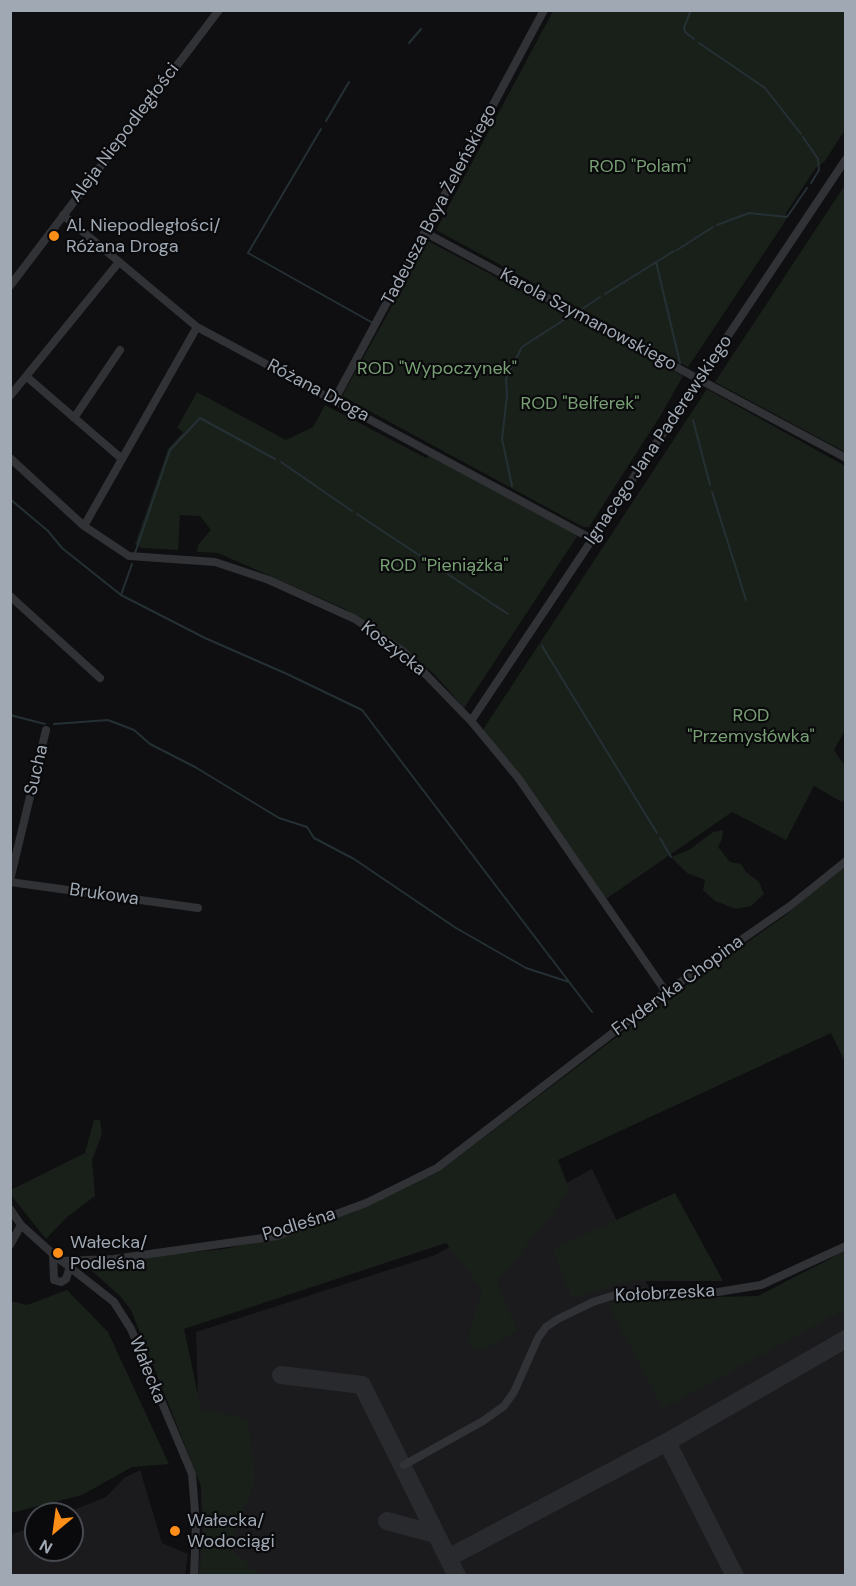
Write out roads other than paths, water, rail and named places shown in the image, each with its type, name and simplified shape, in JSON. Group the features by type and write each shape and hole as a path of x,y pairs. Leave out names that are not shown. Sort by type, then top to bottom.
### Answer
{"street":[{"name":"Aleja Niepodległości","path":"10,286 219,10"},
{"name":"Tadeusza Boya Żeleńskiego","path":"335,399 544,10"},
{"name":"Ignacego Jana Paderewskiego","path":"471,721 846,159"},
{"name":"Różana Droga","path":"63,215 197,327 335,399 592,539"},
{"name":"Karola Szymanowskiego","path":"426,233 846,458"},
{"path":"10,396 119,262"},
{"path":"84,526 197,327"},
{"path":"74,418 120,350"},
{"path":"27,377 122,459"},
{"name":"Koszycka","path":"10,458 84,526 129,556 215,562 268,580 355,619 404,652 471,721 547,818 666,992"},
{"path":"10,596 100,678"},
{"name":"Sucha","path":"10,881 46,730"},
{"name":"Fryderyka Chopina","path":"511,1113 666,992 790,906 846,861"},
{"name":"Brukowa","path":"10,881 198,908"},
{"name":"Podleśna","path":"62,1261 114,1259 277,1236 366,1203 437,1168 511,1113"},
{"name":"Wałecka","path":"10,1209 21,1225 53,1254 114,1302 125,1320 192,1474 196,1525 194,1575"},
{"path":"10,1245 21,1225"},
{"name":"Kołobrzeska","path":"404,1465 483,1422 504,1406 514,1392 538,1338 546,1327 558,1319 593,1302 615,1295 718,1292 761,1285 846,1246"},
{"path":"53,1254 52,1275 54,1280 59,1282 66,1279 69,1267"}],"waterway":[{"path":"691,10 684,28 685,32 694,39"},
{"path":"409,43 421,29"},
{"path":"699,43 765,88 801,134"},
{"path":"326,121 349,82"},
{"path":"321,129 248,253 371,322"},
{"path":"803,137 818,159 819,170 811,183"},
{"path":"717,225 749,213 787,217 807,188"},
{"path":"677,250 713,227"},
{"path":"605,294 674,251"},
{"path":"656,262 680,363"},
{"path":"582,309 600,297"},
{"path":"512,486 502,439 507,396 506,378 522,347 570,316"},
{"path":"135,553 170,450 200,418 275,459"},
{"path":"693,420 710,485"},
{"path":"281,462 352,511"},
{"path":"712,492 746,600"},
{"path":"10,499 48,531 62,548 121,595 205,638 362,710 592,1012"},
{"path":"357,514 508,614"},
{"path":"121,595 132,564"},
{"path":"542,646 657,833"},
{"path":"10,715 45,724"},
{"path":"54,724 108,720 134,730 150,744 195,767 279,818 307,827 314,838 354,859 456,928 526,968 569,982"},
{"path":"660,838 671,857"}],"place":[{"name":"Al. Niepodległości/ Różana Droga","path":"54,236"},
{"name":"Wałecka/ Podleśna","path":"58,1253"},
{"name":"Wałecka/ Wodociągi","path":"175,1531"}],"park label":[{"name":"ROD \"Polam\"","path":"640,167"},
{"name":"ROD \"Wypoczynek\"","path":"437,369"},
{"name":"ROD \"Belferek\"","path":"580,404"},
{"name":"ROD \"Pieniążka\"","path":"444,566"},
{"name":"ROD \"Przemysłówka\"","path":"751,726"}]}
